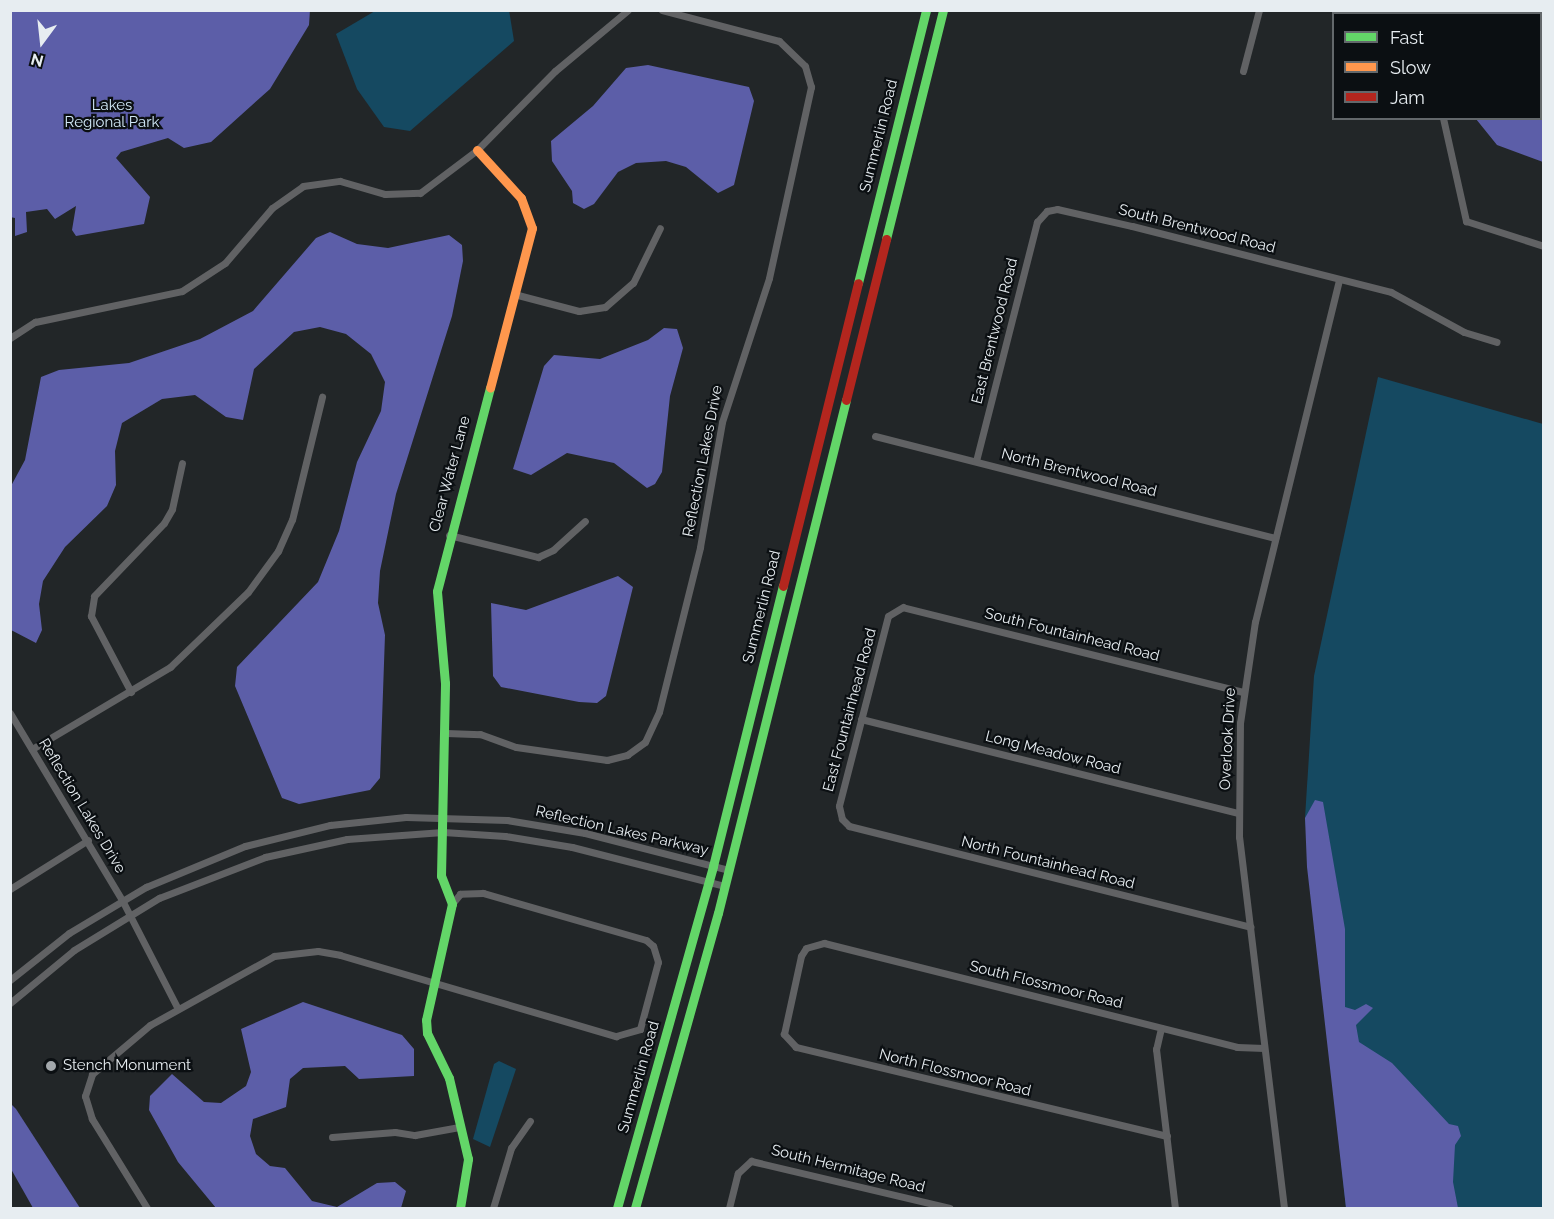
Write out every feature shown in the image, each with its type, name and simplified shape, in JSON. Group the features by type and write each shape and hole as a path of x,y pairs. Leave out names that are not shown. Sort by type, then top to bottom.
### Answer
{"main road":[{"name":"Summerlin Road","path":"617,1209 709,882 926,10"},
{"name":"Summerlin Road","path":"635,1209 725,886 943,10"},
{"name":"Clear Water Lane","path":"452,904 441,876 446,732 437,591 448,535 530,238 528,209 477,150"},
{"path":"452,904 426,1011 427,1033 449,1078 468,1173 459,1209"}],"street":[{"path":"10,338 35,322 182,291 225,263 272,208 303,186 340,182 385,194 420,193 477,150 555,71 628,10"},
{"name":"Reflection Lakes Drive","path":"446,732 480,734 516,747 607,760 627,755 645,742 659,712 700,547 722,422 769,278 811,87 805,66 779,42 662,10"},
{"path":"1243,71 1259,10"},
{"path":"1443,120 1466,221 1544,246"},
{"name":"South Brentwood Road","path":"1047,211 1057,209 1132,226 1391,292 1464,332 1497,342"},
{"name":"East Brentwood Road","path":"976,461 1037,222 1047,211"},
{"path":"514,294 579,311 605,307 633,283 660,228"},
{"name":"Overlook Drive","path":"1284,1209 1238,813 1243,692 1275,538 1340,280"},
{"path":"32,749 131,692 195,647 248,591 278,551 292,520 322,397"},
{"name":"North Brentwood Road","path":"875,436 1275,538"},
{"path":"131,692 91,616 94,596 164,523 172,509 182,463"},
{"path":"448,535 538,556 553,550 585,521"},
{"name":"South Fountainhead Road","path":"894,610 912,609 1243,692"},
{"name":"East Fountainhead Road","path":"842,819 839,806 888,616 894,610"},
{"name":"Reflection Lakes Drive","path":"10,713 88,840 130,914 177,1007"},
{"name":"Long Meadow Road","path":"861,719 1238,813"},
{"name":"Reflection Lakes Parkway","path":"10,980 62,939 122,900 210,858 273,838 367,820 444,816 546,825 729,870"},
{"name":"North Fountainhead Road","path":"842,819 871,832 1250,927"},
{"name":"Reflection Lakes Parkway","path":"10,1003 74,950 130,914 189,884 289,850 365,837 443,832 542,841 725,886"},
{"path":"10,889 88,840"},
{"path":"147,1209 92,1119 85,1096 92,1074 177,1007 255,963 297,952 340,955 432,984 623,1037 639,1029 656,973 657,952 646,940 483,893 460,894 452,904"},
{"name":"South Flossmoor Road","path":"822,943 1237,1047 1264,1048"},
{"name":"North Flossmoor Road","path":"822,943 806,948 801,956 784,1034 796,1047 1167,1136"},
{"path":"1161,1028 1156,1049 1175,1209"},
{"path":"493,1209 511,1148 530,1121"},
{"path":"332,1137 395,1132 415,1135 459,1127"},
{"name":"South Hermitage Road","path":"729,1209 741,1169 751,1161 761,1161 950,1209"}],"shaded area":[{"name":"Lakes Regional Park","path":"310,10 309,25 270,89 211,142 184,148 168,138 121,152 116,158 150,197 144,224 76,236 72,230 76,206 55,219 47,209 26,212 27,232 15,236 15,218 10,217 11,11"},
{"path":"509,10 514,41 410,131 384,127 357,89 336,34 375,11"},
{"path":"648,65 749,87 754,101 734,185 718,193 686,167 666,161 636,163 618,172 594,204 584,209 573,203 572,191 552,161 551,141 593,106 626,68"},
{"path":"1542,78 1544,81 1543,162 1497,145 1477,120 1542,120"},
{"path":"330,232 357,244 388,248 449,235 462,245 463,261 452,316 396,494 380,571 378,603 385,635 380,778 370,790 299,804 282,798 235,686 237,667 318,582 339,531 357,462 381,411 385,382 371,354 346,334 320,327 294,332 254,369 243,420 226,417 195,395 162,399 122,423 115,451 116,485 107,506 65,547 43,581 39,604 42,630 36,643 11,630 11,486 25,460 41,377 59,370 129,363 200,339 253,311 316,238"},
{"path":"664,328 677,329 683,348 670,396 662,472 655,484 647,488 614,463 567,453 531,475 513,469 544,366 554,355 600,359 648,340"},
{"path":"1378,377 1543,424 1544,1208 1346,1208 1305,818 1314,676"},
{"path":"618,576 633,587 606,696 597,703 579,702 501,687 493,676 491,603 526,610"},
{"path":"1315,800 1323,802 1345,929 1345,1007 1355,1010 1366,1004 1373,1008 1356,1025 1359,1042 1392,1063 1449,1124 1458,1126 1461,1136 1455,1145 1453,1182 1458,1208 1346,1208 1307,867 1305,818"},
{"path":"303,1002 402,1035 414,1049 414,1076 359,1079 345,1066 303,1068 290,1079 286,1107 253,1119 250,1136 256,1154 270,1166 285,1168 312,1201 337,1207 377,1183 395,1182 406,1191 401,1208 216,1208 178,1162 149,1110 150,1096 172,1074 204,1102 221,1103 246,1086 251,1072 241,1029"},
{"path":"499,1061 516,1069 490,1147 473,1139 494,1064"},
{"path":"11,1104 80,1208 33,1208 11,1169"}],"traffic: fast":[{"path":"858,283 926,10"},
{"path":"886,239 943,10"},
{"path":"460,1208 468,1159 449,1078 427,1033 426,1020 452,904 441,876 445,683 437,591 490,388"},
{"path":"635,1208 718,913 846,400"},
{"path":"617,1208 713,866 783,586"}],"traffic: slow":[{"path":"477,150 521,198 532,228 490,388"}],"traffic: jam":[{"path":"846,400 886,239"},
{"path":"783,586 858,283"}],"place":[{"name":"Stench Monument","path":"51,1066"}]}
